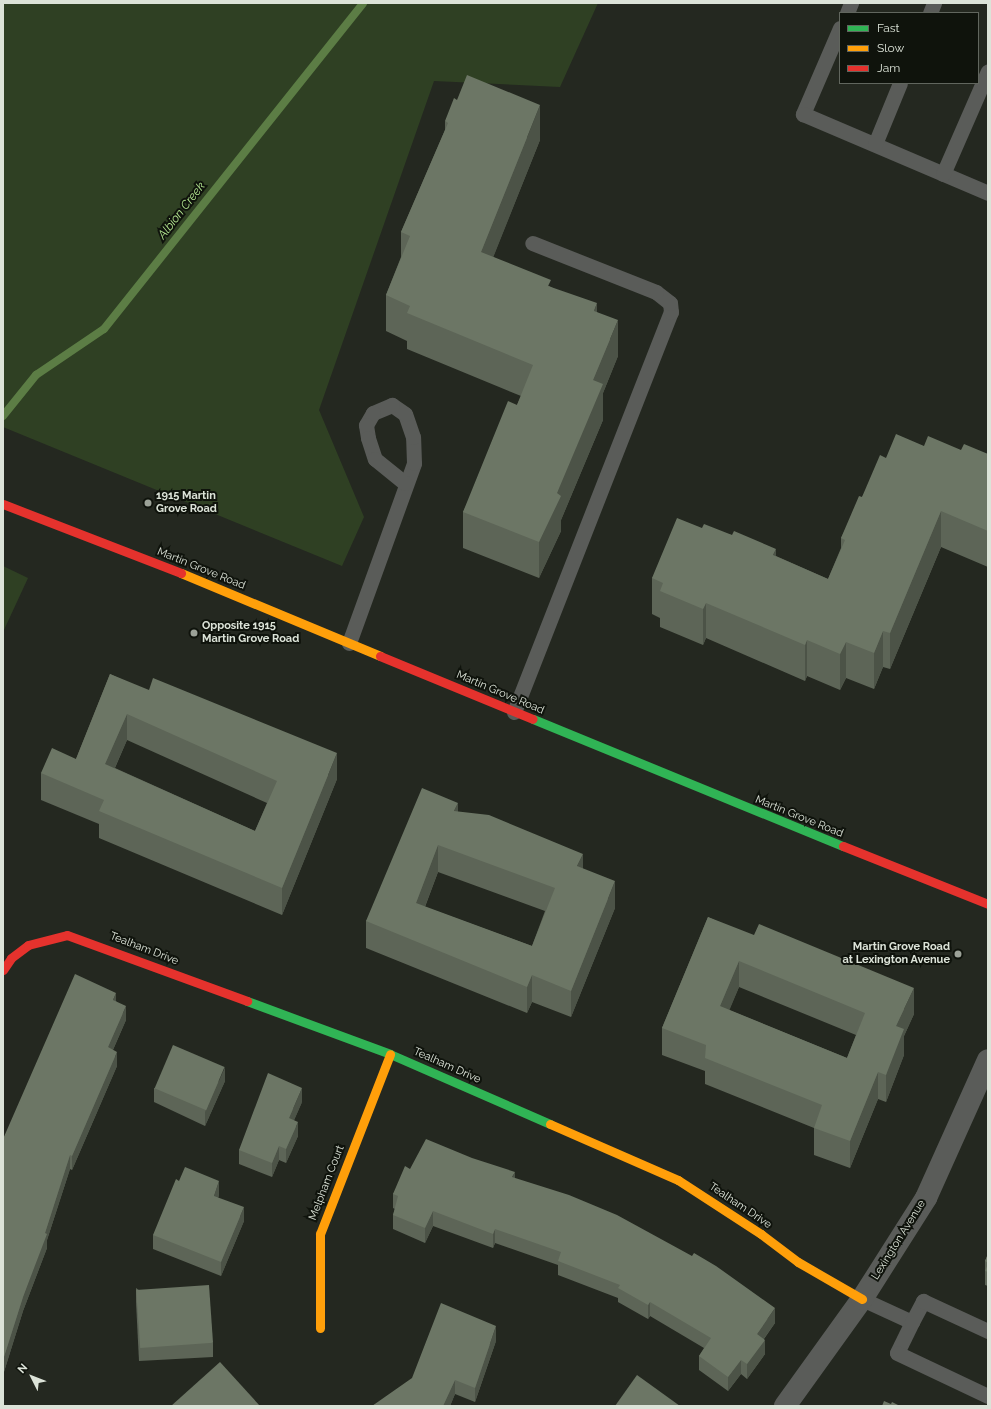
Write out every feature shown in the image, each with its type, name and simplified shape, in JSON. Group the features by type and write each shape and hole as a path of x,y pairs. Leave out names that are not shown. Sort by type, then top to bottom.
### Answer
{"street":[{"name":"Martin Grove Road","path":"3,504 162,565 742,808 988,904"},
{"name":"Tealham Drive","path":"3,970 10,958 28,945 67,935 390,1054 678,1180 761,1234 798,1262 862,1299"},
{"name":"Melpham Court","path":"320,1328 320,1234 390,1054"},
{"name":"Lexington Avenue","path":"785,1406 862,1299 926,1198 988,1060"}],"lane":[{"path":"839,30 803,114 988,192"},
{"path":"943,174 988,71"},
{"path":"875,144 900,84"},
{"path":"514,712 671,312 670,303 656,292 532,243"},
{"path":"349,643 405,483 414,463 412,437 405,414 392,405 374,413 366,425 368,438 375,459 405,483"},
{"path":"862,1299 912,1322"},
{"path":"988,1331 923,1301 897,1353 988,1396"}],"green space":[{"path":"3,3 598,3 560,87 434,81 319,410 364,517 342,566 3,427"},
{"path":"3,566 28,578 3,632"}],"building":[{"path":"467,75 540,105 481,252 551,280 548,286 597,303 594,311 618,320 593,380 603,384 557,493 561,496 539,542 463,512 508,401 517,405 533,365 407,313 410,306 386,295 410,236 401,232 448,123 445,121 454,98 457,100"},
{"path":"896,434 924,446 928,436 961,450 964,444 988,454 988,531 941,511 890,633 883,631 874,653 846,642 840,654 807,640 805,645 706,603 703,609 660,591 663,583 652,578 677,518 702,528 704,524 732,535 734,531 776,549 773,555 828,579 845,540 841,538 859,496 862,497 880,455 886,458"},
{"path":"110,674 149,690 153,678 337,753 282,888 99,811 104,800 41,773 52,748 76,759","holes":["127,714 277,781 255,831 105,764"]},
{"path":"422,788 458,803 454,811 489,815 583,854 577,866 615,881 571,991 532,975 527,987 366,921","holes":["438,845 555,888 532,946 416,903"]},
{"path":"708,917 754,935 759,924 914,988 896,1026 904,1029 886,1075 878,1072 850,1141 814,1128 822,1105 705,1058 706,1045 662,1028","holes":["739,961 865,1013 847,1058 720,1006"]},
{"path":"75,974 116,993 113,1000 126,1006 108,1047 117,1052 72,1156 70,1155 45,1233 47,1234 23,1297 3,1360 3,1139"},
{"path":"173,1045 225,1067 206,1110 155,1088"},
{"path":"268,1073 302,1088 289,1118 298,1122 286,1149 279,1146 272,1163 239,1150"},
{"path":"426,1139 472,1158 515,1172 512,1177 569,1195 617,1215 692,1256 694,1253 716,1266 775,1308 757,1334 765,1340 747,1364 741,1360 728,1377 699,1356 711,1338 650,1302 648,1305 618,1288 620,1285 558,1261 561,1252 495,1229 493,1234 433,1211 425,1228 393,1215 398,1196 393,1194 405,1166 410,1169"},
{"path":"185,1167 219,1181 214,1196 244,1207 221,1262 153,1235 176,1179 179,1181"},
{"path":"988,1254 988,1263 985,1261"},
{"path":"988,1264 988,1272 985,1271"},
{"path":"209,1285 213,1343 140,1348 136,1290"},
{"path":"441,1303 496,1326 475,1388 455,1380 443,1406 372,1406 412,1378"},
{"path":"220,1362 260,1406 171,1406"},
{"path":"637,1375 680,1406 615,1406"},
{"path":"884,1401 891,1404 892,1402 900,1406 882,1406"}],"waterway":[{"name":"Albion Creek","path":"3,416 36,375 104,329 363,3"}],"traffic: fast":[{"path":"533,719 843,846"},
{"path":"247,1001 390,1054 550,1124"}],"traffic: slow":[{"path":"181,573 380,656"},
{"path":"320,1328 320,1234 390,1054"},
{"path":"550,1124 678,1180 761,1234 798,1262 862,1299"}],"traffic: jam":[{"path":"3,504 181,573"},
{"path":"380,656 533,719"},
{"path":"843,846 988,904"},
{"path":"3,970 11,958 28,945 67,935 247,1001"}],"place":[{"name":"1915 Martin Grove Road","path":"148,503"},
{"name":"Opposite 1915 Martin Grove Road","path":"194,633"},
{"name":"Martin Grove Road at Lexington Avenue","path":"958,954"}]}
